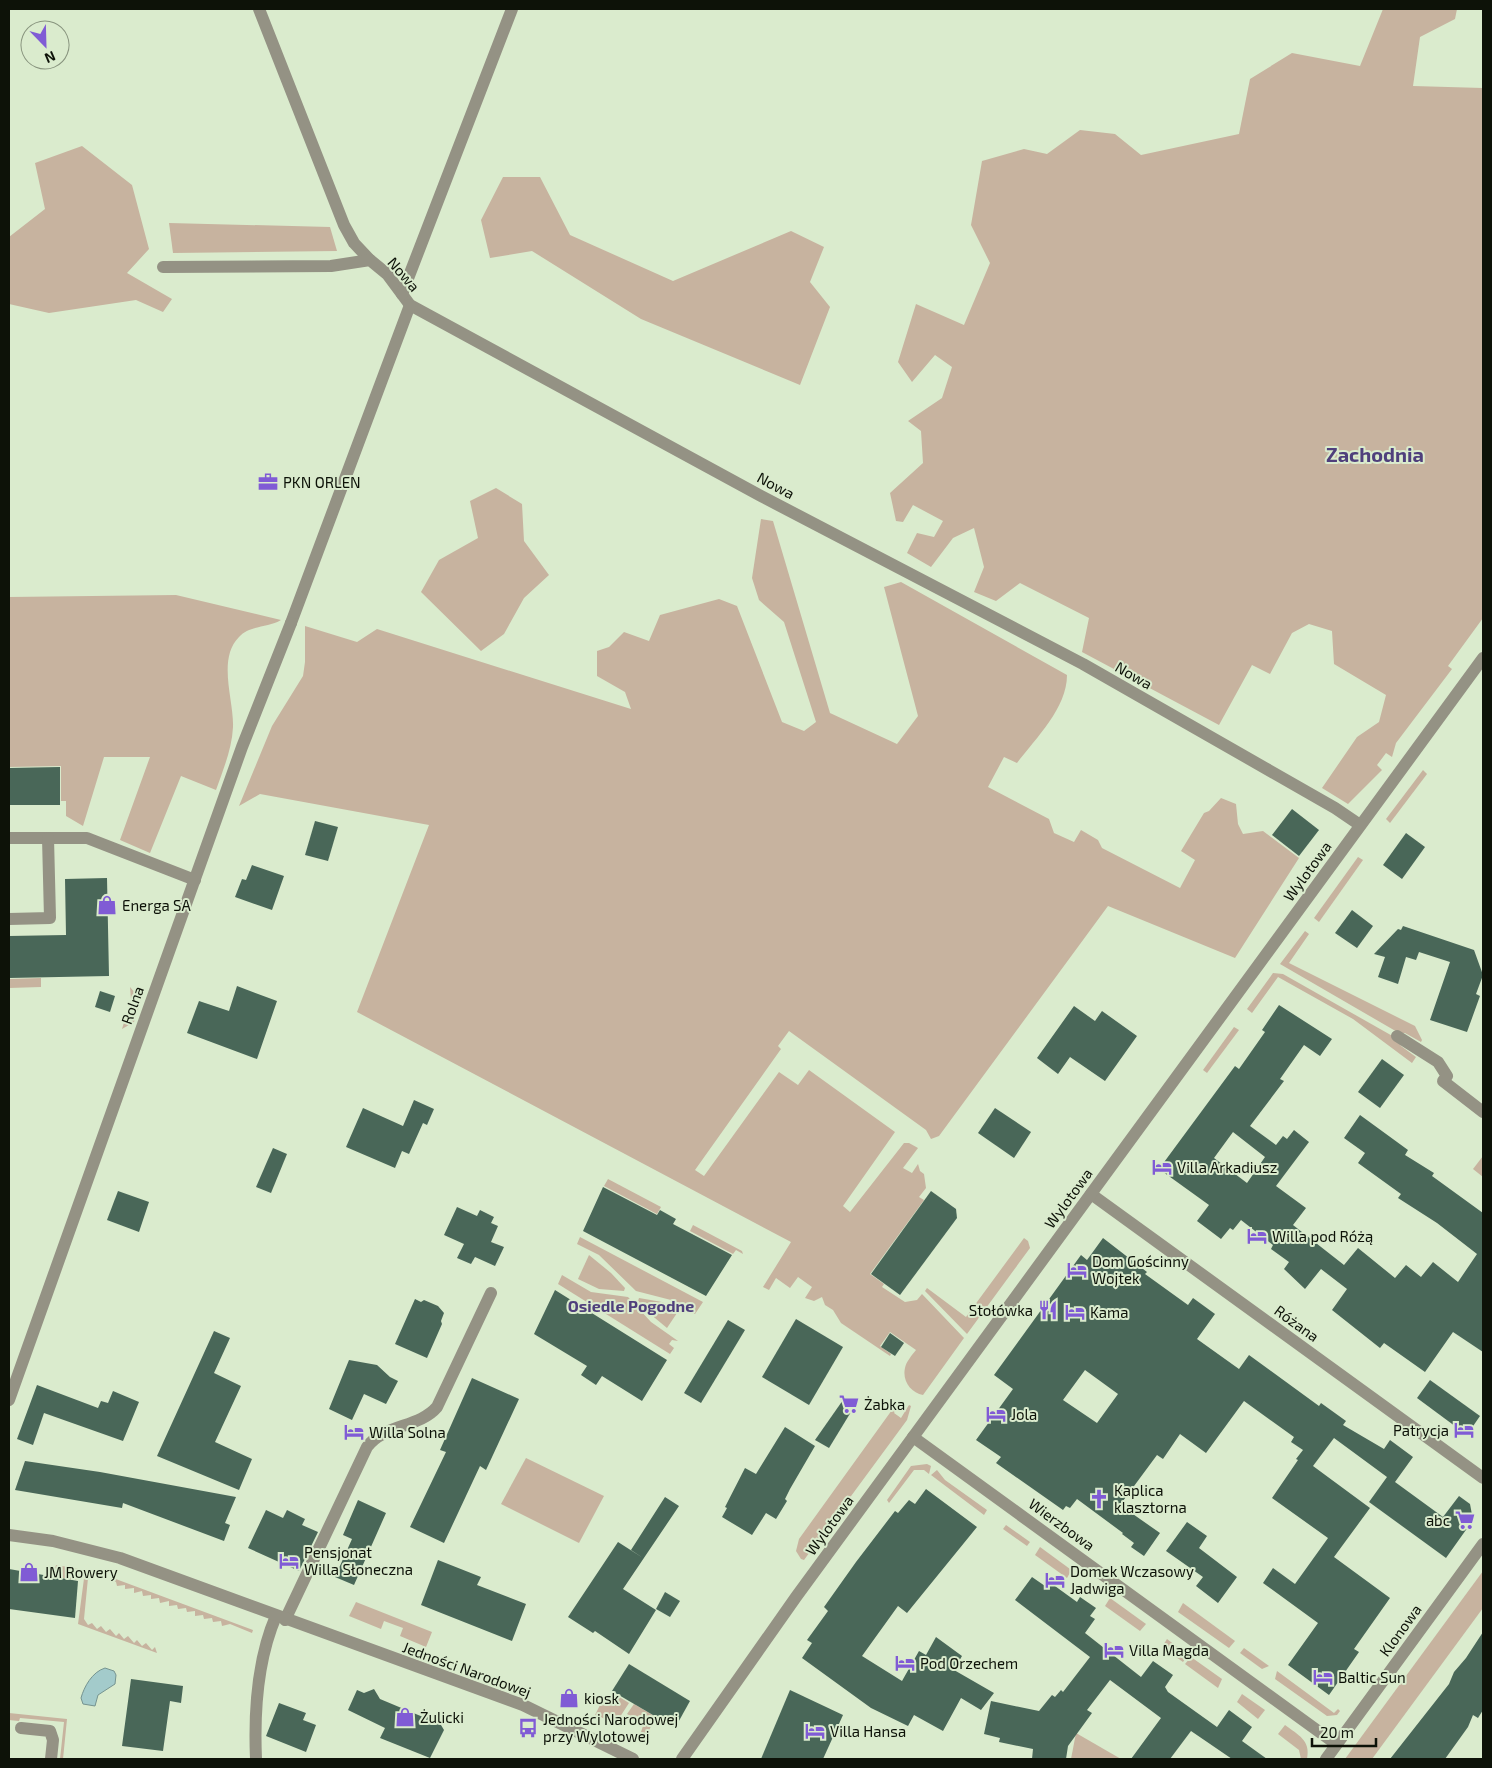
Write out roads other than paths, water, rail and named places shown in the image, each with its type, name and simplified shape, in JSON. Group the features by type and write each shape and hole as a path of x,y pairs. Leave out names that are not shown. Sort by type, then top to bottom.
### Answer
{"street":[{"path":"259,9 344,225 354,242 370,260"},
{"name":"Rolna","path":"9,1400 242,748 291,623 406,299 512,9"},
{"name":"Nowa","path":"163,267 331,266 370,260 387,274 406,299 761,496 1083,664 1335,808 1360,825"},
{"name":"Wylotowa","path":"682,1759 796,1597 1483,658"},
{"path":"9,838 87,838 195,880"},
{"path":"9,919 50,918 48,838"},
{"path":"1398,1036 1438,1062 1447,1076 1443,1081 1483,1112"},
{"name":"Różana","path":"1091,1194 1483,1478"},
{"path":"256,1759 255,1733 263,1651 367,1447 381,1434 429,1415 437,1408 491,1293"},
{"name":"Wierzbowa","path":"913,1437 1336,1744"},
{"name":"Jedności Narodowej","path":"9,1535 53,1541 114,1556 523,1705 633,1759"},
{"name":"Klonowa","path":"1326,1759 1483,1544"},
{"path":"21,1728 50,1731 53,1740 51,1759"}],"water":[{"path":"105,1668 114,1671 116,1675 115,1684 98,1695 95,1706 83,1704 81,1698 86,1685 92,1676"}],"place":[{"name":"PKN ORLEN","path":"268,482"},
{"name":"Energa SA","path":"107,905"},
{"name":"Villa Arkadiusz","path":"1162,1167"},
{"name":"Willa pod Różą","path":"1257,1236"},
{"name":"Dom Gościnny Wojtek","path":"1077,1270"},
{"name":"Stołówka","path":"1048,1310"},
{"name":"Kama","path":"1075,1312"},
{"name":"Żabka","path":"849,1404"},
{"name":"Jola","path":"996,1414"},
{"name":"Patrycja","path":"1464,1430"},
{"name":"Willa Solna","path":"354,1432"},
{"name":"Kaplica klasztorna","path":"1099,1499"},
{"name":"abc","path":"1465,1520"},
{"name":"Pensjonat Willa Słoneczna","path":"289,1561"},
{"name":"JM Rowery","path":"29,1572"},
{"name":"Domek Wczasowy Jadwiga","path":"1055,1580"},
{"name":"Villa Magda","path":"1114,1650"},
{"name":"Pod Orzechem","path":"905,1663"},
{"name":"Baltic Sun","path":"1323,1677"},
{"name":"kiosk","path":"569,1698"},
{"name":"Żulicki","path":"405,1717"},
{"name":"Jedności Narodowej przy Wylotowej","path":"528,1728"},
{"name":"Villa Hansa","path":"815,1731"}],"district":[{"name":"Zachodnia","path":"1375,454"},
{"name":"Osiedle Pogodne","path":"631,1305"}]}
